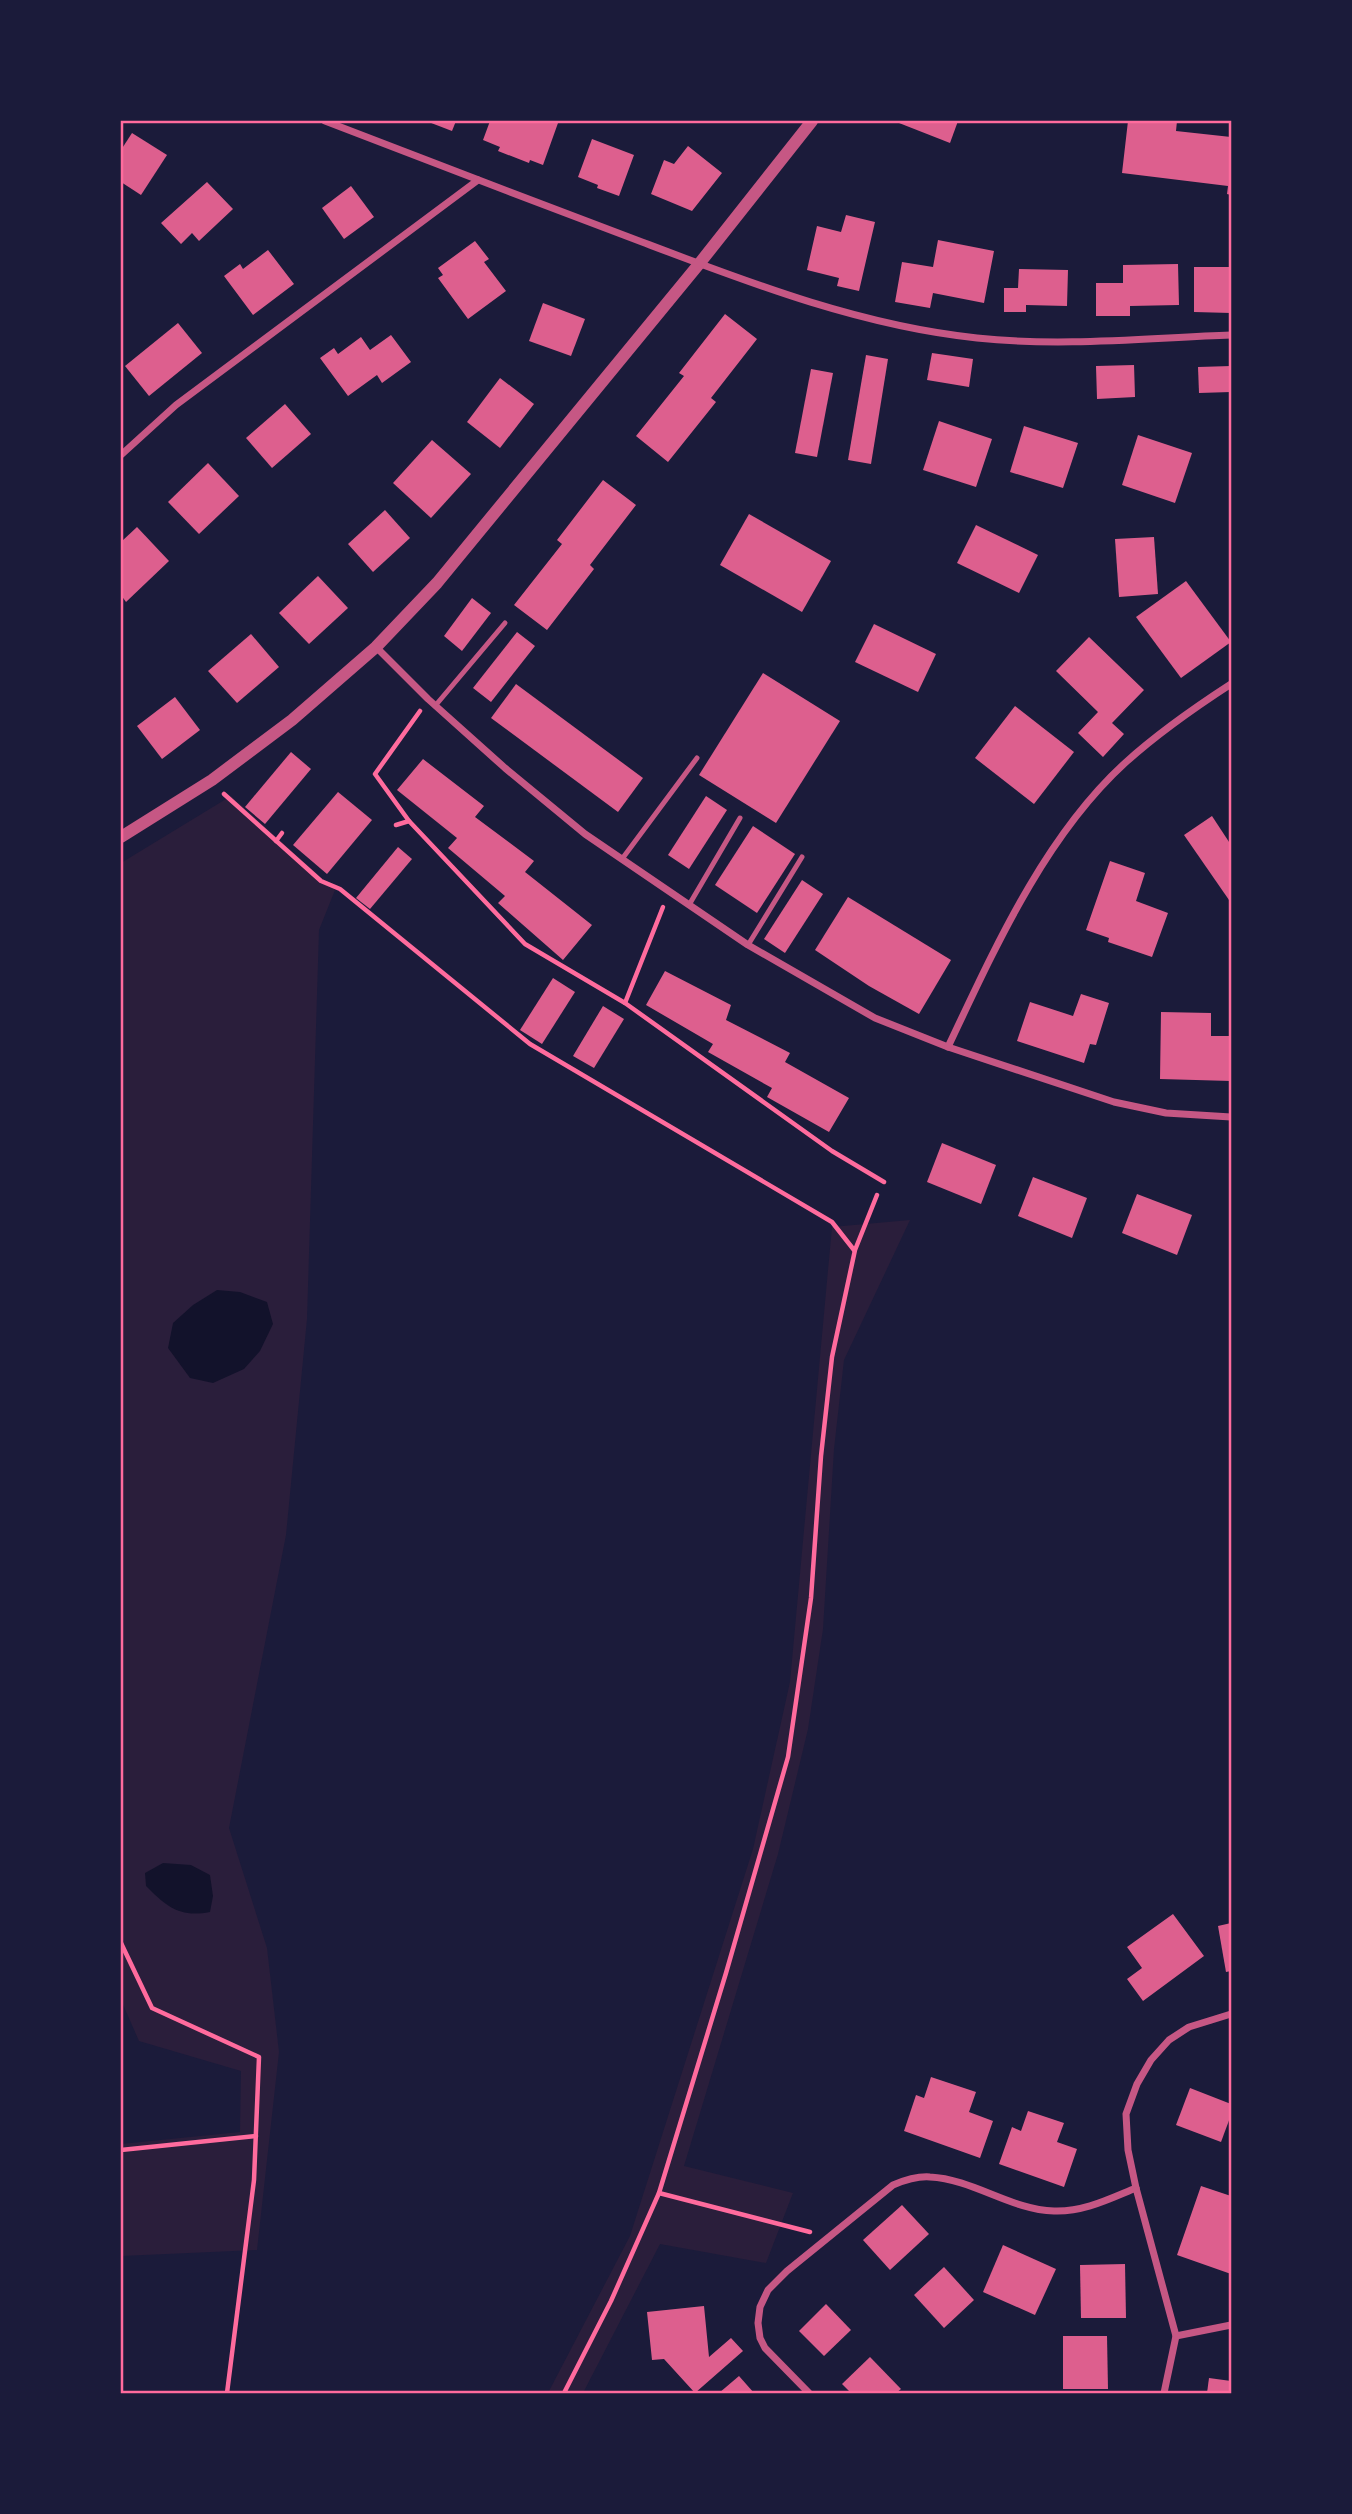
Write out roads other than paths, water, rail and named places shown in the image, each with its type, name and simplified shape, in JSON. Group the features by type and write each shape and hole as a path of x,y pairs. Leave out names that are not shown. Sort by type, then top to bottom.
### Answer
{"street":[{"path":"325,121 699,264 787,296 859,316 976,338 1047,341 1231,335"},
{"path":"121,837 212,780 292,720 376,647 437,583 699,264 812,121"},
{"path":"121,455 176,405 478,180"},
{"path":"376,647 435,706 584,834 748,946 875,1018 948,1047 1114,1102 1166,1113 1231,1117"},
{"path":"948,1047 998,942 1031,884 1073,821 1123,765 1182,715 1231,684"},
{"path":"1164,2393 1176,2336 1136,2188 1128,2150 1126,2114 1137,2084 1151,2060 1169,2040 1189,2027 1231,2014"},
{"path":"809,2393 765,2348 760,2338 758,2323 760,2307 768,2290 777,2281 893,2185 912,2178 950,2180 1034,2208 1051,2211 1087,2208 1136,2188"},
{"path":"1176,2336 1231,2325"}],"lane":[{"path":"435,706 505,623"},
{"path":"622,859 697,758"},
{"path":"689,905 740,818"},
{"path":"748,946 802,857"}]}
